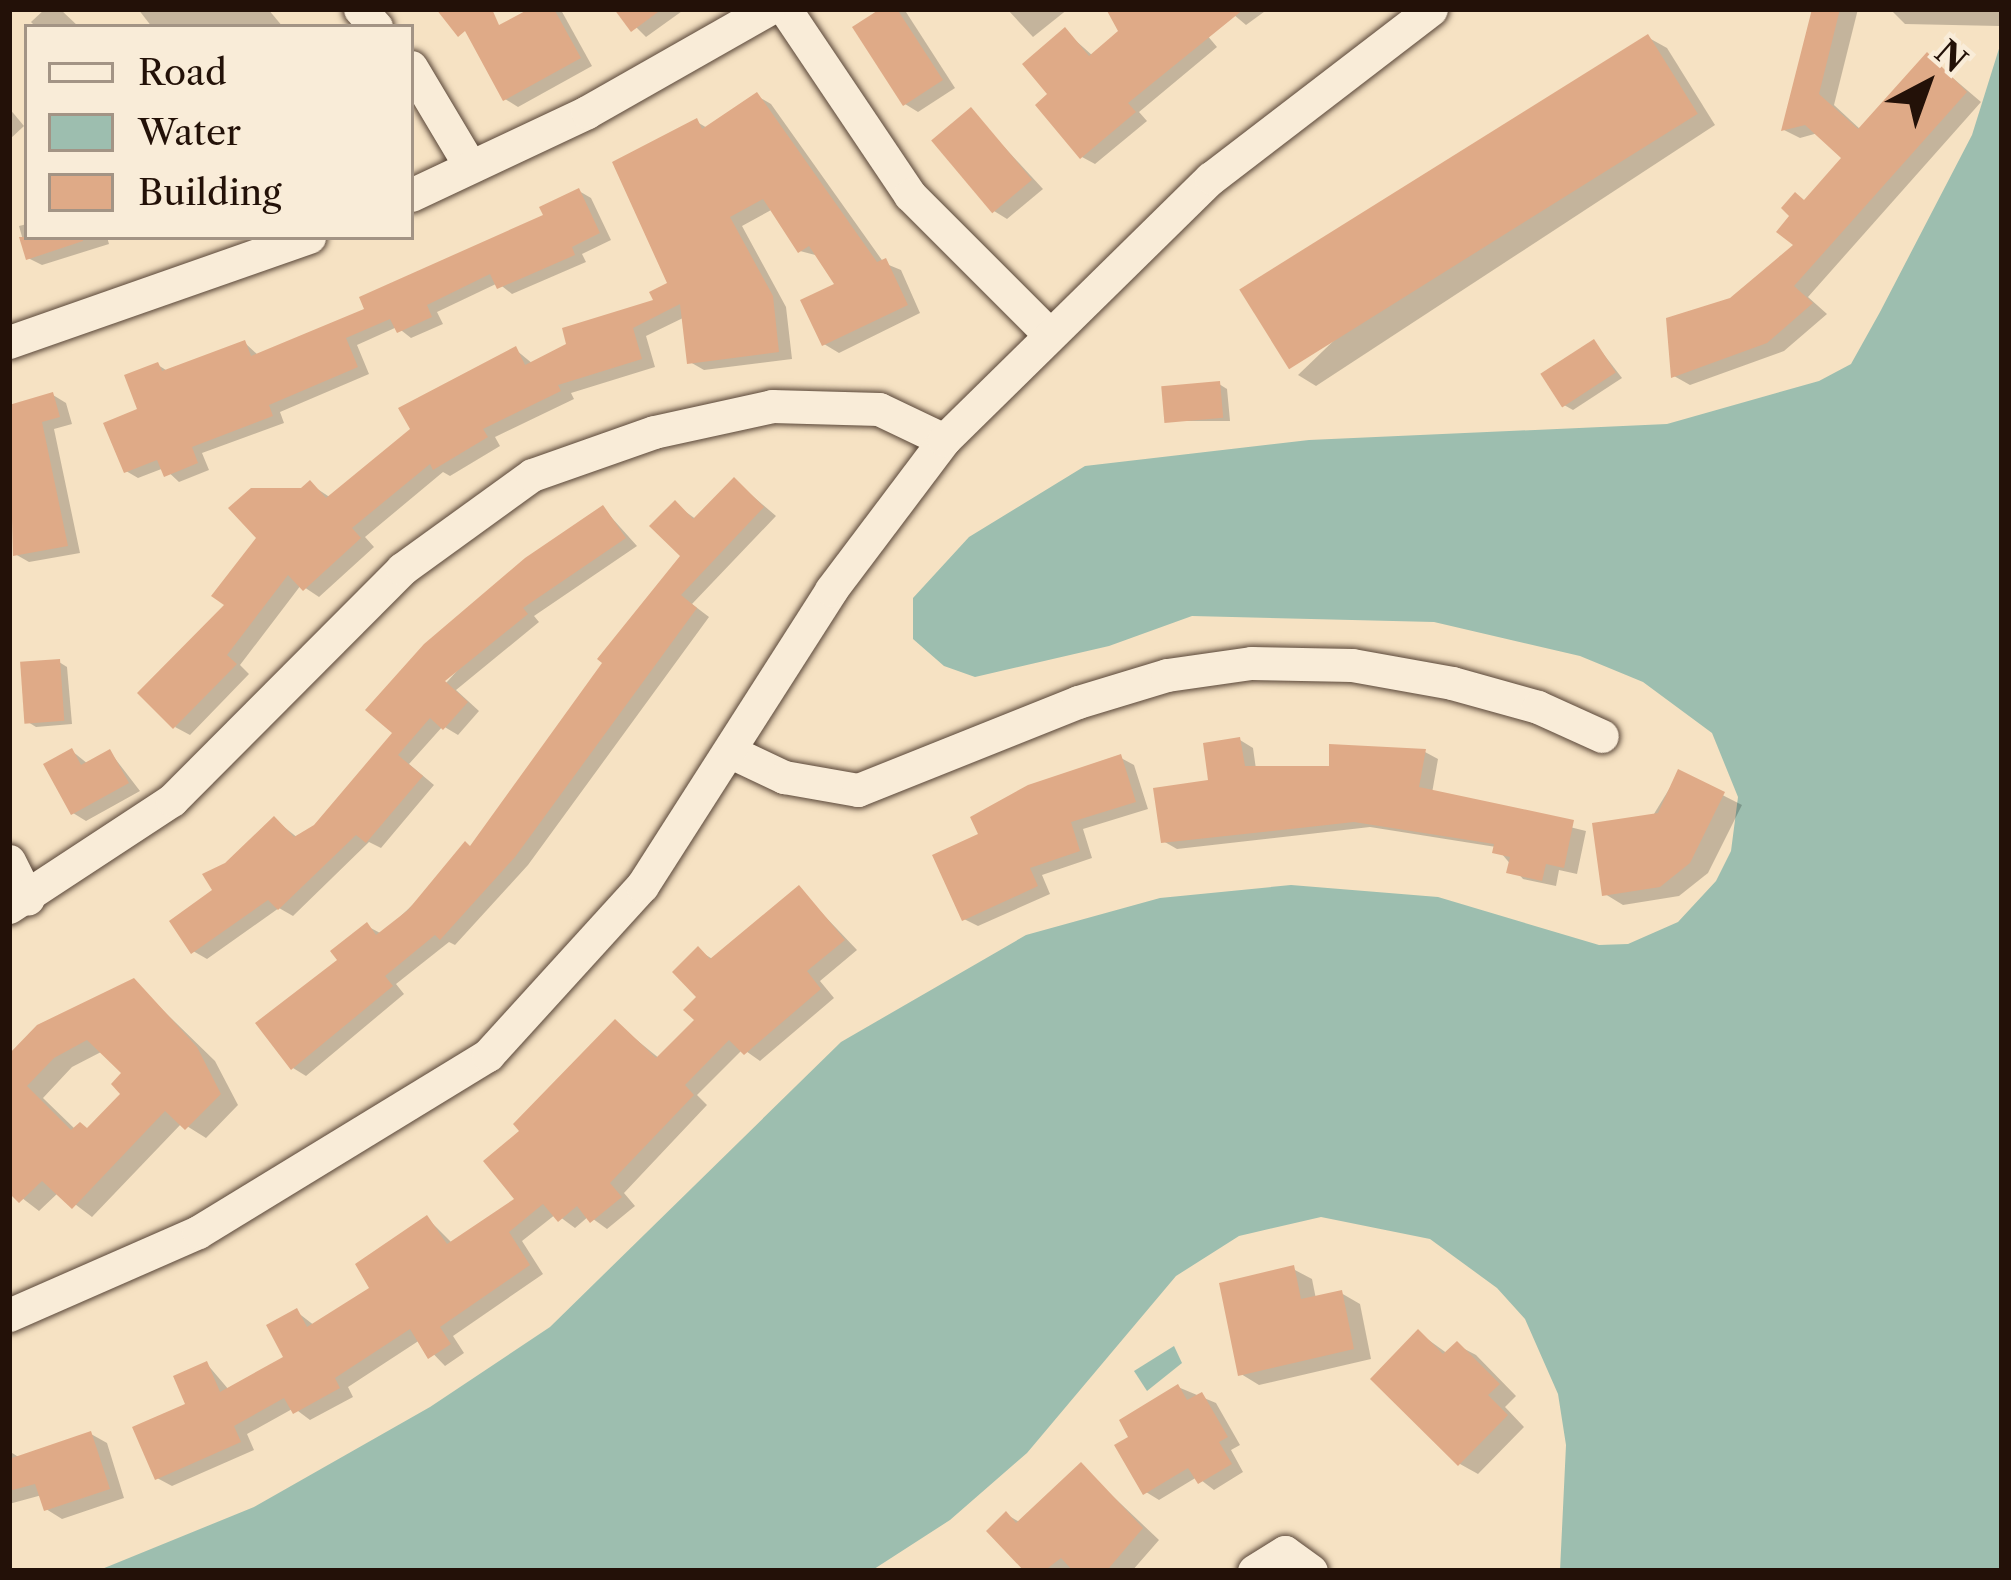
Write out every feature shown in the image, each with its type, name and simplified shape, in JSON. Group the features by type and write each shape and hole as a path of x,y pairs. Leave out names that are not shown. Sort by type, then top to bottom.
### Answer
{"street":[{"path":"414,194 587,112 768,9"},
{"path":"785,9 910,195 1047,332"},
{"path":"9,1315 198,1232 488,1055 612,925 731,752 831,590 944,440 1047,332 1226,166 1431,9"},
{"path":"414,72 470,166"},
{"path":"9,343 301,240"},
{"path":"9,862 18,903 172,800 402,569 532,475 654,432 772,406 879,409 944,440"},
{"path":"731,752 784,777 858,790 1078,702 1167,675 1251,663 1352,665 1452,683 1538,707 1602,736"},
{"path":"1254,1571 1285,1552 1311,1571"}],"water":[{"path":"2002,39 2002,1571 1560,1571 1566,1445 1558,1394 1525,1319 1497,1288 1430,1239 1321,1217 1239,1236 1176,1276 1027,1453 950,1520 871,1571 97,1571 254,1507 430,1407 550,1327 841,1042 1026,935 1160,898 1291,885 1438,897 1599,945 1628,944 1678,922 1716,881 1731,851 1738,797 1712,733 1643,682 1580,656 1434,622 1192,616 1109,646 975,677 944,666 913,639 913,598 969,537 1085,466 1309,440 1667,424 1819,381 1851,364 1880,312 1972,135"},
{"path":"1174,1346 1182,1363 1147,1391 1134,1371"}],"building":[{"path":"436,9 492,9 499,25 529,9 554,9 581,58 503,101 465,31 458,37"},
{"path":"614,9 662,9 631,32"},
{"path":"880,9 897,9 943,80 903,106 852,27"},
{"path":"1106,9 1244,9 1128,103 1136,112 1080,159 1035,105 1047,94 1022,64 1065,27 1089,56 1118,31"},
{"path":"1812,9 1840,9 1819,94 1858,129 1927,52 1967,92 1794,286 1813,303 1767,343 1671,378 1666,318 1730,298 1793,245 1776,232 1789,216 1781,208 1795,192 1804,200 1841,158 1805,125 1781,131"},
{"path":"1648,34 1698,114 1289,369 1239,289"},
{"path":"757,92 877,262 886,258 908,305 822,346 800,300 834,284 809,246 798,253 763,199 730,217 773,296 779,352 687,364 680,304 633,328 642,359 558,385 561,391 483,429 488,437 433,470 430,464 352,528 361,538 303,591 288,575 227,655 237,664 173,729 137,693 224,605 211,596 256,538 228,508 251,488 301,488 310,480 326,498 410,429 398,408 516,346 525,365 566,344 562,328 653,300 649,292 667,283 612,162 697,118 702,129"},
{"path":"971,107 1032,180 992,213 931,140"},
{"path":"579,188 600,233 572,247 575,255 497,289 490,274 427,305 432,317 397,333 390,319 346,338 358,367 269,405 273,416 192,447 198,463 164,477 157,460 124,473 103,423 137,409 124,375 158,362 162,371 245,340 251,356 364,309 359,297 543,215 539,207"},
{"path":"19,237 83,240 83,241 26,260"},
{"path":"1594,339 1616,373 1562,407 1540,374"},
{"path":"1220,381 1223,418 1164,423 1161,386"},
{"path":"53,392 60,417 42,422 68,546 13,556 9,405"},
{"path":"734,477 764,507 681,595 697,608 515,857 440,940 435,935 385,976 393,986 291,1070 255,1023 337,960 330,951 367,922 376,935 408,910 465,841 470,846 602,663 597,659 680,556 649,526 675,500 693,519"},
{"path":"603,505 626,538 523,608 528,614 445,681 468,702 443,730 430,718 398,755 423,776 366,843 356,835 278,910 268,900 191,954 169,921 212,890 202,874 225,863 274,816 294,837 314,825 392,733 365,710 424,644 525,558"},
{"path":"60,659 64,721 24,724 20,662"},
{"path":"1240,737 1245,766 1329,766 1329,744 1426,749 1419,787 1574,820 1564,868 1546,864 1542,881 1506,873 1510,857 1492,853 1494,844 1354,822 1161,843 1153,788 1208,780 1203,743"},
{"path":"72,748 81,765 110,749 129,783 71,815 43,764"},
{"path":"1121,754 1136,802 1071,822 1080,851 1030,868 1038,886 962,921 932,855 978,834 970,817 1028,785"},
{"path":"1678,769 1725,792 1690,863 1660,887 1602,896 1592,823 1658,813"},
{"path":"799,885 845,940 807,971 821,989 744,1055 729,1040 685,1085 694,1095 610,1183 622,1197 590,1223 577,1206 558,1222 543,1204 509,1232 530,1265 440,1327 451,1344 428,1359 410,1329 335,1378 340,1388 293,1414 284,1398 234,1426 241,1442 155,1480 132,1427 185,1404 173,1376 207,1361 220,1392 283,1357 266,1325 297,1308 307,1327 369,1288 355,1264 427,1215 447,1244 514,1199 483,1161 519,1131 513,1124 615,1019 656,1058 694,1020 683,1010 696,997 672,972 698,946 710,959"},
{"path":"134,978 197,1047 221,1094 185,1130 165,1111 72,1209 42,1181 19,1203 9,1193 9,1054 37,1025","holes":["87,1040 121,1073 111,1084 120,1094 87,1128 80,1122 71,1130 27,1086 54,1058"]},
{"path":"1294,1265 1301,1299 1342,1290 1354,1349 1238,1376 1219,1283"},
{"path":"1418,1329 1443,1354 1457,1341 1500,1384 1488,1395 1508,1415 1458,1466 1370,1379"},
{"path":"1178,1384 1187,1400 1202,1392 1228,1437 1219,1442 1232,1464 1198,1484 1188,1468 1143,1495 1114,1445 1128,1437 1119,1420"},
{"path":"91,1431 110,1489 44,1511 35,1484 9,1491 9,1459"},
{"path":"1081,1462 1143,1528 1109,1568 1073,1571 1061,1558 1044,1571 1024,1571 986,1531 1006,1511 1016,1523"}]}
